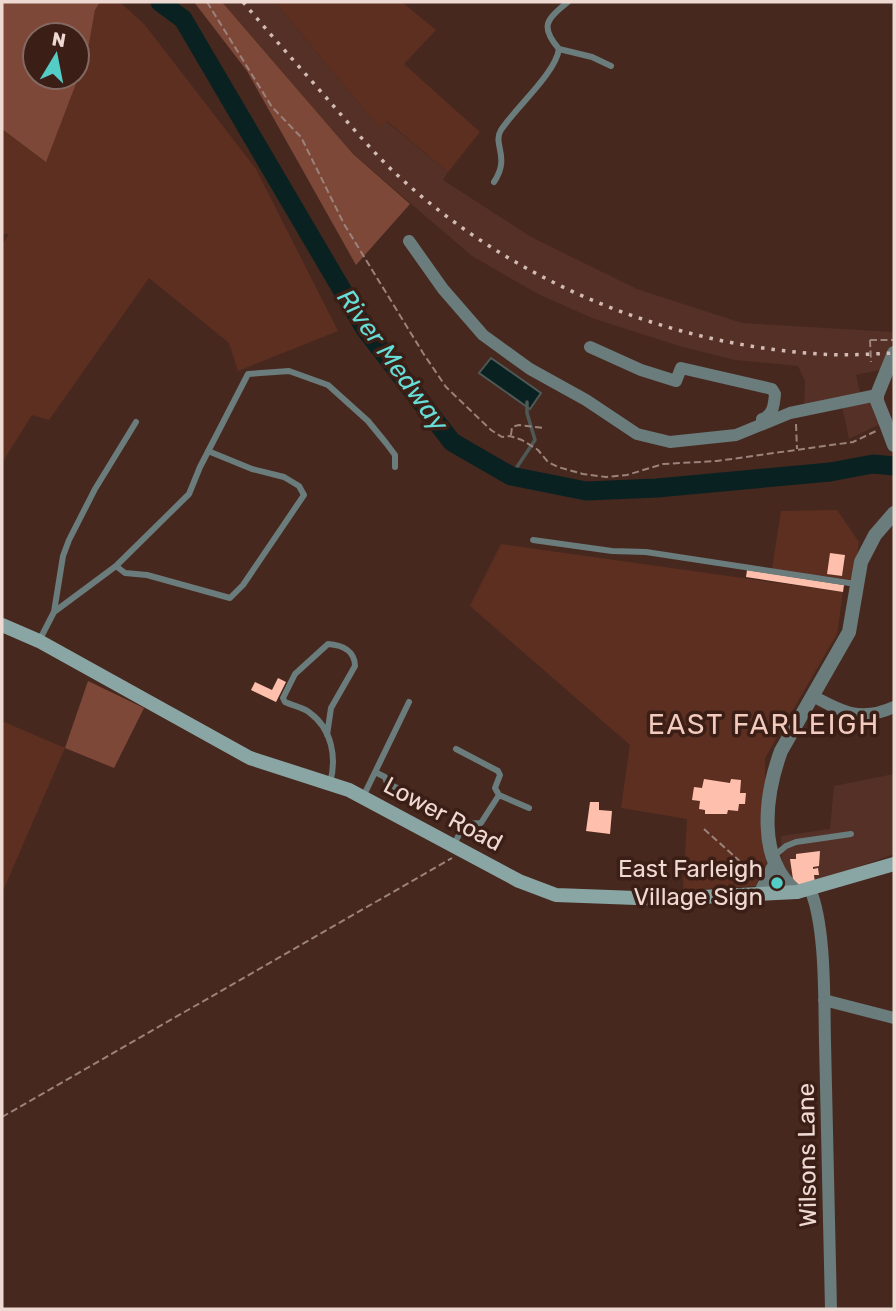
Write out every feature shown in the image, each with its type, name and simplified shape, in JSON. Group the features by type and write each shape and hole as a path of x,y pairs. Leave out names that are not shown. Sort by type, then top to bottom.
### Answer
{"main road":[{"name":"Lower Road","path":"2,625 39,641 250,758 330,783 363,797 519,881 556,895 663,899 762,890 804,890 894,864"}],"street":[{"path":"410,241 443,289 483,335 530,369 586,400 637,434 670,442 736,435 794,412 877,395"},
{"path":"590,347 641,370 676,381 681,368 772,389 775,394 772,412 767,418 735,426 736,435"},
{"path":"894,353 877,395 884,424 894,445"},
{"path":"804,890 786,883 774,861 768,827 774,770 781,751 849,632 861,562 867,547 894,513"},
{"path":"813,696 837,709 856,715 888,713"},
{"path":"762,890 774,861"},
{"name":"Wilsons Lane","path":"804,890 815,900 820,928 831,1309"},
{"path":"824,1000 894,1018"}],"lane":[{"path":"568,2 552,15 547,29 550,38 559,49 592,57 611,66"},
{"path":"494,182 503,165 498,137 500,131 557,62 559,49"},
{"path":"54,612 116,566 189,494 248,374 289,371 328,385 368,421 386,443 395,455 395,467"},
{"path":"39,641 54,612 63,556 69,540 94,489 136,422"},
{"path":"116,566 125,573 147,575 230,598 243,585 304,495 299,486 284,477 252,469 208,451"},
{"path":"533,540 612,551 646,552 858,584"},
{"path":"327,735 331,708 355,666 355,658 337,644 328,644 295,674 283,698 285,702 310,712 327,735 334,757 330,783"},
{"path":"363,797 409,702"},
{"path":"456,749 498,771 500,775 495,788 499,794 529,808"},
{"path":"375,772 386,777 387,783 405,792"},
{"path":"460,848 464,824 481,823 499,794"},
{"path":"774,861 786,846 796,842 850,834"}],"path":[{"path":"206,2 272,107 301,137 360,252 446,387 491,430 502,437 510,436 522,440 558,467 606,477 627,475 663,464 717,461 853,442 884,424"},
{"path":"880,344 881,338"},
{"path":"871,362 870,340 894,340"},
{"path":"794,412 797,449"},
{"path":"510,436 512,427 519,425 544,428"},
{"path":"704,829 762,890"},
{"path":"2,1118 460,848"}],"shaded area":[{"path":"2,2 100,2 95,10 91,32 91,21 21,21 21,91 73,91 46,162 2,129"},
{"path":"100,2 120,2 145,25 256,169 338,331 238,371 229,343 149,278 49,420 32,415 2,463 2,245 9,234 2,234 2,129 46,161 73,91 91,91 91,32 95,10"},
{"path":"194,2 222,2 353,154 410,204 356,265 247,71"},
{"path":"222,2 275,2 379,128 386,121 448,172 443,180 533,238 637,289 742,323 894,332 894,339 880,370 856,375 860,392 872,403 882,423 849,439 841,401 804,407 805,381 798,366 735,360 679,346 592,318 538,294 472,256 353,154"},
{"path":"275,2 402,2 436,30 404,64 480,132 448,172 387,121 379,128"},
{"path":"837,510 859,542 853,580 772,569 781,511","holes":["830,553 845,555 842,576 827,573"]},
{"path":"501,544 843,592 837,634 765,758 766,876 757,882 757,886 683,890 687,819 621,808 630,745 470,606"},
{"path":"88,681 144,708 114,768 65,748"},
{"path":"2,721 65,748 2,893"},
{"path":"894,774 894,854 815,883 794,886 782,862 781,836 830,829 834,786"}],"water":[{"path":"491,358 541,393 530,409 479,373"}],"building":[{"path":"830,553 845,555 842,576 827,574"},
{"path":"747,570 844,585 843,592 746,577"},
{"path":"278,678 286,682 276,702 251,690 255,682 272,690"},
{"path":"704,779 730,783 731,779 741,780 740,793 746,793 745,804 739,804 738,811 728,810 727,814 705,814 705,810 699,809 700,801 692,800 694,787 702,788"},
{"path":"590,802 599,802 599,810 612,811 610,834 586,831"},
{"path":"820,851 819,866 813,867 818,868 819,875 814,875 815,883 794,886 790,859 796,859 796,854"}],"waterway":[{"name":"River Medway","path":"160,2 183,19 365,329 452,442 511,476 586,491 657,488 830,472 873,464 894,466"},
{"path":"511,476 535,440 527,413 527,402"}],"railway":[{"path":"243,2 394,172 439,210 487,245 538,274 591,300 703,337 761,348 820,354 894,353"}],"place":[{"name":"East Farleigh Village Sign","path":"777,883"}],"district":[{"name":"EAST FARLEIGH","path":"764,724"}]}
